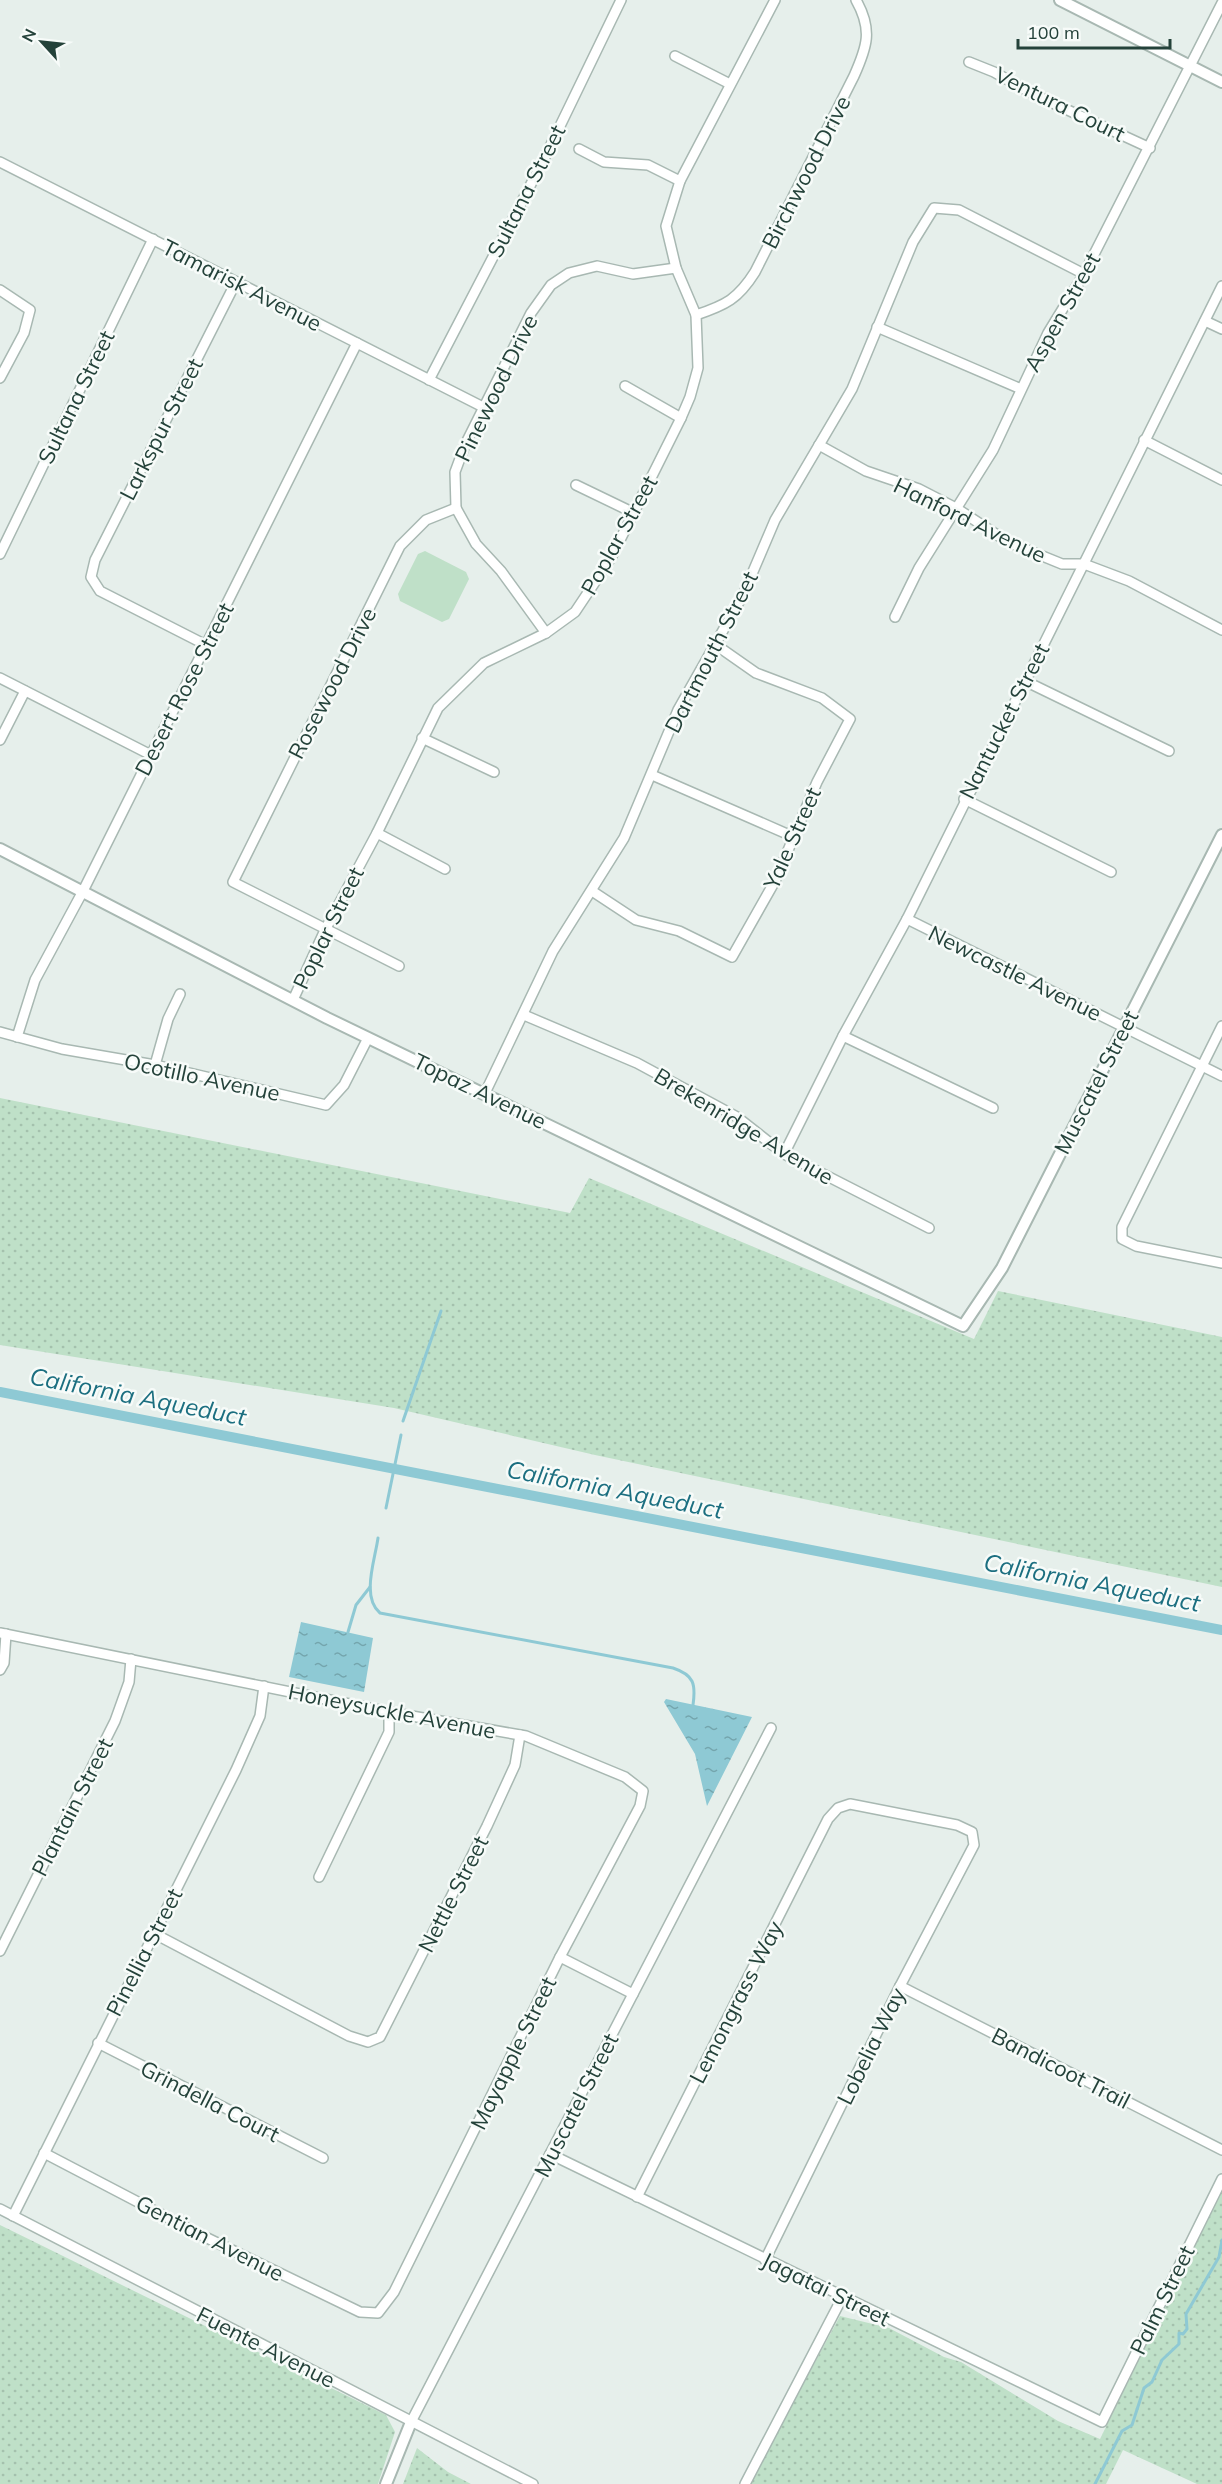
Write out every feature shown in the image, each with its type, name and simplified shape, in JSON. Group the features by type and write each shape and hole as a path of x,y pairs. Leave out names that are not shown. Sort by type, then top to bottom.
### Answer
{"street":[{"name":"Sultana Street","path":"429,380 545,157 621,0"},
{"name":"Poplar Street","path":"293,1000 325,930 377,833 438,708 484,663 546,633 575,612 611,558 681,418 698,368 696,315 676,268 666,226 681,181 775,0"},
{"name":"Birchwood Drive","path":"696,315 718,308 741,294 760,262 867,47 865,17 856,0"},
{"path":"1060,0 1222,82"},
{"name":"Aspen Street","path":"895,617 919,568 993,450 1048,333 1084,274 1222,3"},
{"path":"675,56 730,84"},
{"name":"Ventura Court","path":"969,62 1149,148"},
{"path":"579,148 604,162 648,165 681,181"},
{"name":"Tamarisk Avenue","path":"0,162 485,408"},
{"name":"Dartmouth Street","path":"485,1093 553,951 624,838 678,710 743,595 775,520 852,389 913,242 934,208 959,210 1084,274"},
{"name":"Sultana Street","path":"0,554 153,239"},
{"name":"Pinewood Drive","path":"546,633 501,571 476,544 456,508 455,472 465,445 531,313 551,285 569,273 597,266 633,274 676,268"},
{"name":"Larkspur Street","path":"206,645 100,591 91,577 95,560 236,282"},
{"name":"Nantucket Street","path":"784,1154 843,1036 906,919 1222,286"},
{"path":"0,290 30,310 24,333 0,378"},
{"path":"1205,321 1222,329"},
{"path":"877,327 1021,388"},
{"name":"Desert Rose Street","path":"17,1037 35,980 83,891 357,343"},
{"path":"625,386 681,418"},
{"path":"1144,440 1222,480"},
{"name":"Hanford Avenue","path":"819,445 866,471 919,489 956,508 1008,542 1062,564 1084,564 1129,581 1222,630"},
{"path":"576,485 634,513"},
{"name":"Rosewood Drive","path":"325,930 233,882 400,546 426,520 456,508"},
{"name":"Yale Street","path":"592,891 636,920 679,932 732,957 775,881 817,782 850,719 822,698 756,673 716,645"},
{"path":"0,678 151,755"},
{"path":"1025,681 1169,750"},
{"path":"0,740 25,691"},
{"path":"422,738 494,772"},
{"path":"652,775 795,837"},
{"path":"964,799 1111,872"},
{"path":"377,833 445,869"},
{"name":"Muscatel Street","path":"963,1326 1002,1268 1222,835"},
{"name":"Topaz Avenue","path":"0,849 368,1038 963,1326"},
{"name":"Newcastle Avenue","path":"906,919 1222,1077"},
{"path":"325,930 399,966"},
{"path":"155,1065 168,1018 180,993"},
{"name":"Brekenridge Avenue","path":"524,1015 647,1068 737,1117 784,1154 929,1228"},
{"path":"1222,1026 1134,1198 1122,1227 1122,1239 1136,1246 1222,1263"},
{"name":"Ocotillo Avenue","path":"0,1032 62,1049 155,1065 326,1105 344,1085 368,1038"},
{"path":"843,1036 993,1108"},
{"path":"0,1670 4,1663 3,1633"},
{"name":"Honeysuckle Avenue","path":"3,1633 389,1712 520,1735 625,1777 643,1791"},
{"name":"Plantain Street","path":"0,1951 115,1721 129,1682 131,1659"},
{"name":"Pinellia Street","path":"13,2216 236,1770 260,1716 264,1686"},
{"path":"319,1877 389,1732 389,1712"},
{"name":"Muscatel Street","path":"386,2484 411,2422 771,1728"},
{"name":"Nettle Street","path":"153,1933 349,2037 368,2042 380,2037 487,1826 515,1765 520,1735"},
{"name":"Mayapple Street","path":"378,2313 394,2292 560,1957 640,1806 643,1791"},
{"name":"Lobelia Way","path":"765,2260 900,1986 974,1845 972,1833 957,1825 850,1804 838,1808"},
{"name":"Lemongrass Way","path":"637,2197 828,1819 838,1808"},
{"path":"560,1957 633,1994"},
{"name":"Bandicoot Trail","path":"900,1986 1222,2150"},
{"name":"Grindella Court","path":"98,2043 323,2158"},
{"name":"Gentian Avenue","path":"44,2154 201,2235 360,2312 378,2313"},
{"name":"Jagatai Street","path":"550,2154 842,2298 1102,2422"},
{"name":"Palm Street","path":"1102,2422 1222,2179"},
{"name":"Fuente Avenue","path":"0,2209 533,2484"},
{"path":"744,2484 842,2298"}],"green space":[{"path":"425,551 466,572 469,579 449,619 442,622 400,601 398,594 418,554"},
{"path":"0,1098 570,1213 589,1178 974,1339 998,1291 1222,1337 1222,1587 595,1455 394,1408 0,1345"},
{"path":"1222,2191 1222,2484 1197,2484 1123,2450 1106,2484 749,2484 840,2316 889,2328 944,2357 961,2362 1058,2421 1100,2439"},
{"path":"0,2225 386,2415 395,2432 378,2484 0,2484"},
{"path":"417,2448 448,2472 471,2484 403,2484"}],"water":[{"path":"301,1622 373,1638 364,1692 289,1677"},
{"path":"666,1699 752,1717 707,1806 695,1754 664,1702"}],"waterway":[{"path":"403,1421 441,1311"},
{"name":"California Aqueduct","path":"0,1392 1222,1630"},
{"name":"California Aqueduct","path":"386,1508 401,1435"},
{"path":"378,1538 370,1588 374,1606 380,1613 673,1668 685,1674 692,1681 693,1705"},
{"path":"348,1632 356,1605 370,1587"},
{"path":"1095,2484 1122,2431 1132,2425 1144,2388 1152,2382 1162,2360 1179,2344 1179,2333 1183,2334 1187,2329 1186,2314 1219,2257 1222,2240"}]}
